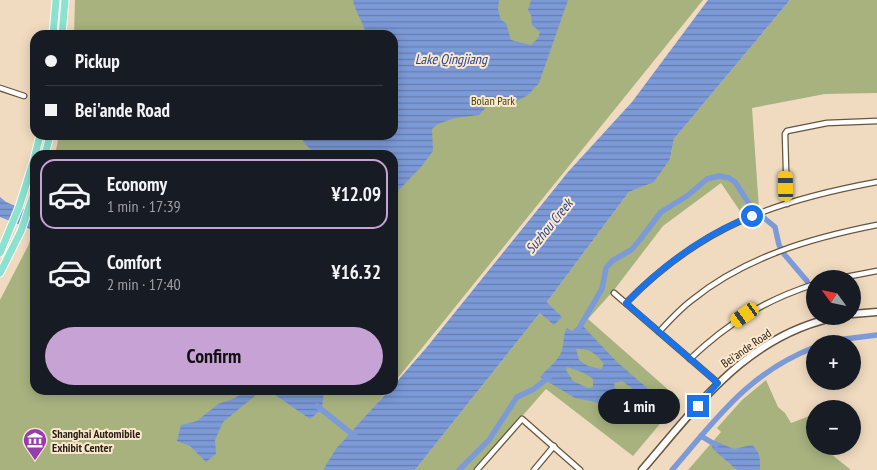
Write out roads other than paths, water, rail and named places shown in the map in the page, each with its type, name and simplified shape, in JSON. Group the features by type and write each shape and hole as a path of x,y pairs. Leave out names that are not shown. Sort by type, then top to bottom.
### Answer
{"main road":[{"path":"53,30 56,0"},
{"path":"62,30 65,0"},
{"path":"0,253 13,224 30,172"},
{"path":"0,273 30,208"}],"street":[{"path":"0,88 24,96"},
{"path":"787,204 785,134 787,131 827,123 877,121"},
{"path":"626,303 654,276 686,251 721,230 764,211 841,189 877,182"},
{"path":"659,332 690,301 735,270 786,248 877,225"},
{"path":"861,274 877,271"},
{"path":"690,359 745,315 766,303 806,287"},
{"path":"614,293 718,383"},
{"path":"861,313 877,312"},
{"name":"Bei'ande Road","path":"642,470 718,383 743,361 775,340 811,325"},
{"path":"477,470 522,418 580,470"},
{"path":"534,470 554,446"}],"water":[{"name":"Lake Qingjiang","path":"353,0 499,0 498,10 501,20 506,23 511,40 531,45 538,38 540,32 532,25 531,15 528,10 531,0 568,0 539,83 528,95 510,105 487,106 479,115 455,118 438,124 432,129 433,151 421,167 398,191 398,150 312,150 303,140 398,140 398,30 364,30"},
{"name":"Suzhou Creek","path":"708,0 790,0 674,139 670,159 654,182 629,192 547,302 562,317 554,325 540,313 415,470 323,470 336,449 385,395 398,395 398,380 568,172 632,102"},
{"path":"0,197 6,202 30,212 30,229 0,217"},
{"path":"581,324 616,361 670,408 665,414 647,403 625,408 575,398 540,377 560,355 567,328 572,331","holes":["576,349 589,351 599,357 604,364 601,369 588,366 579,360","567,367 584,373 593,379 593,387 588,388 573,381 566,370","622,381 637,392 633,397 628,398 615,388 614,383"]},
{"path":"240,395 256,395 223,422 215,440 216,454 206,462 190,446 177,441 181,425 197,421 218,404"},
{"path":"275,395 323,395 322,409 310,419"},
{"path":"715,441 734,449 752,445 760,459 760,470 737,470 713,449 712,446"}],"waterway":[{"path":"578,330 602,289 606,268 612,261 631,250 661,212 687,196 707,179 719,176 729,178 735,182 752,208 775,227 779,245 784,254 806,280"},
{"path":"861,337 877,335"},
{"path":"672,470 735,399 771,370 806,351"},
{"path":"459,470 489,440 517,397 534,389 550,376"},
{"path":"317,406 356,437"},
{"path":"701,436 716,445"}],"place":[{"name":"Shanghai Automibile Exhibit Center","path":"35,461"}],"park label":[{"name":"Bolan Park","path":"493,100"}]}
